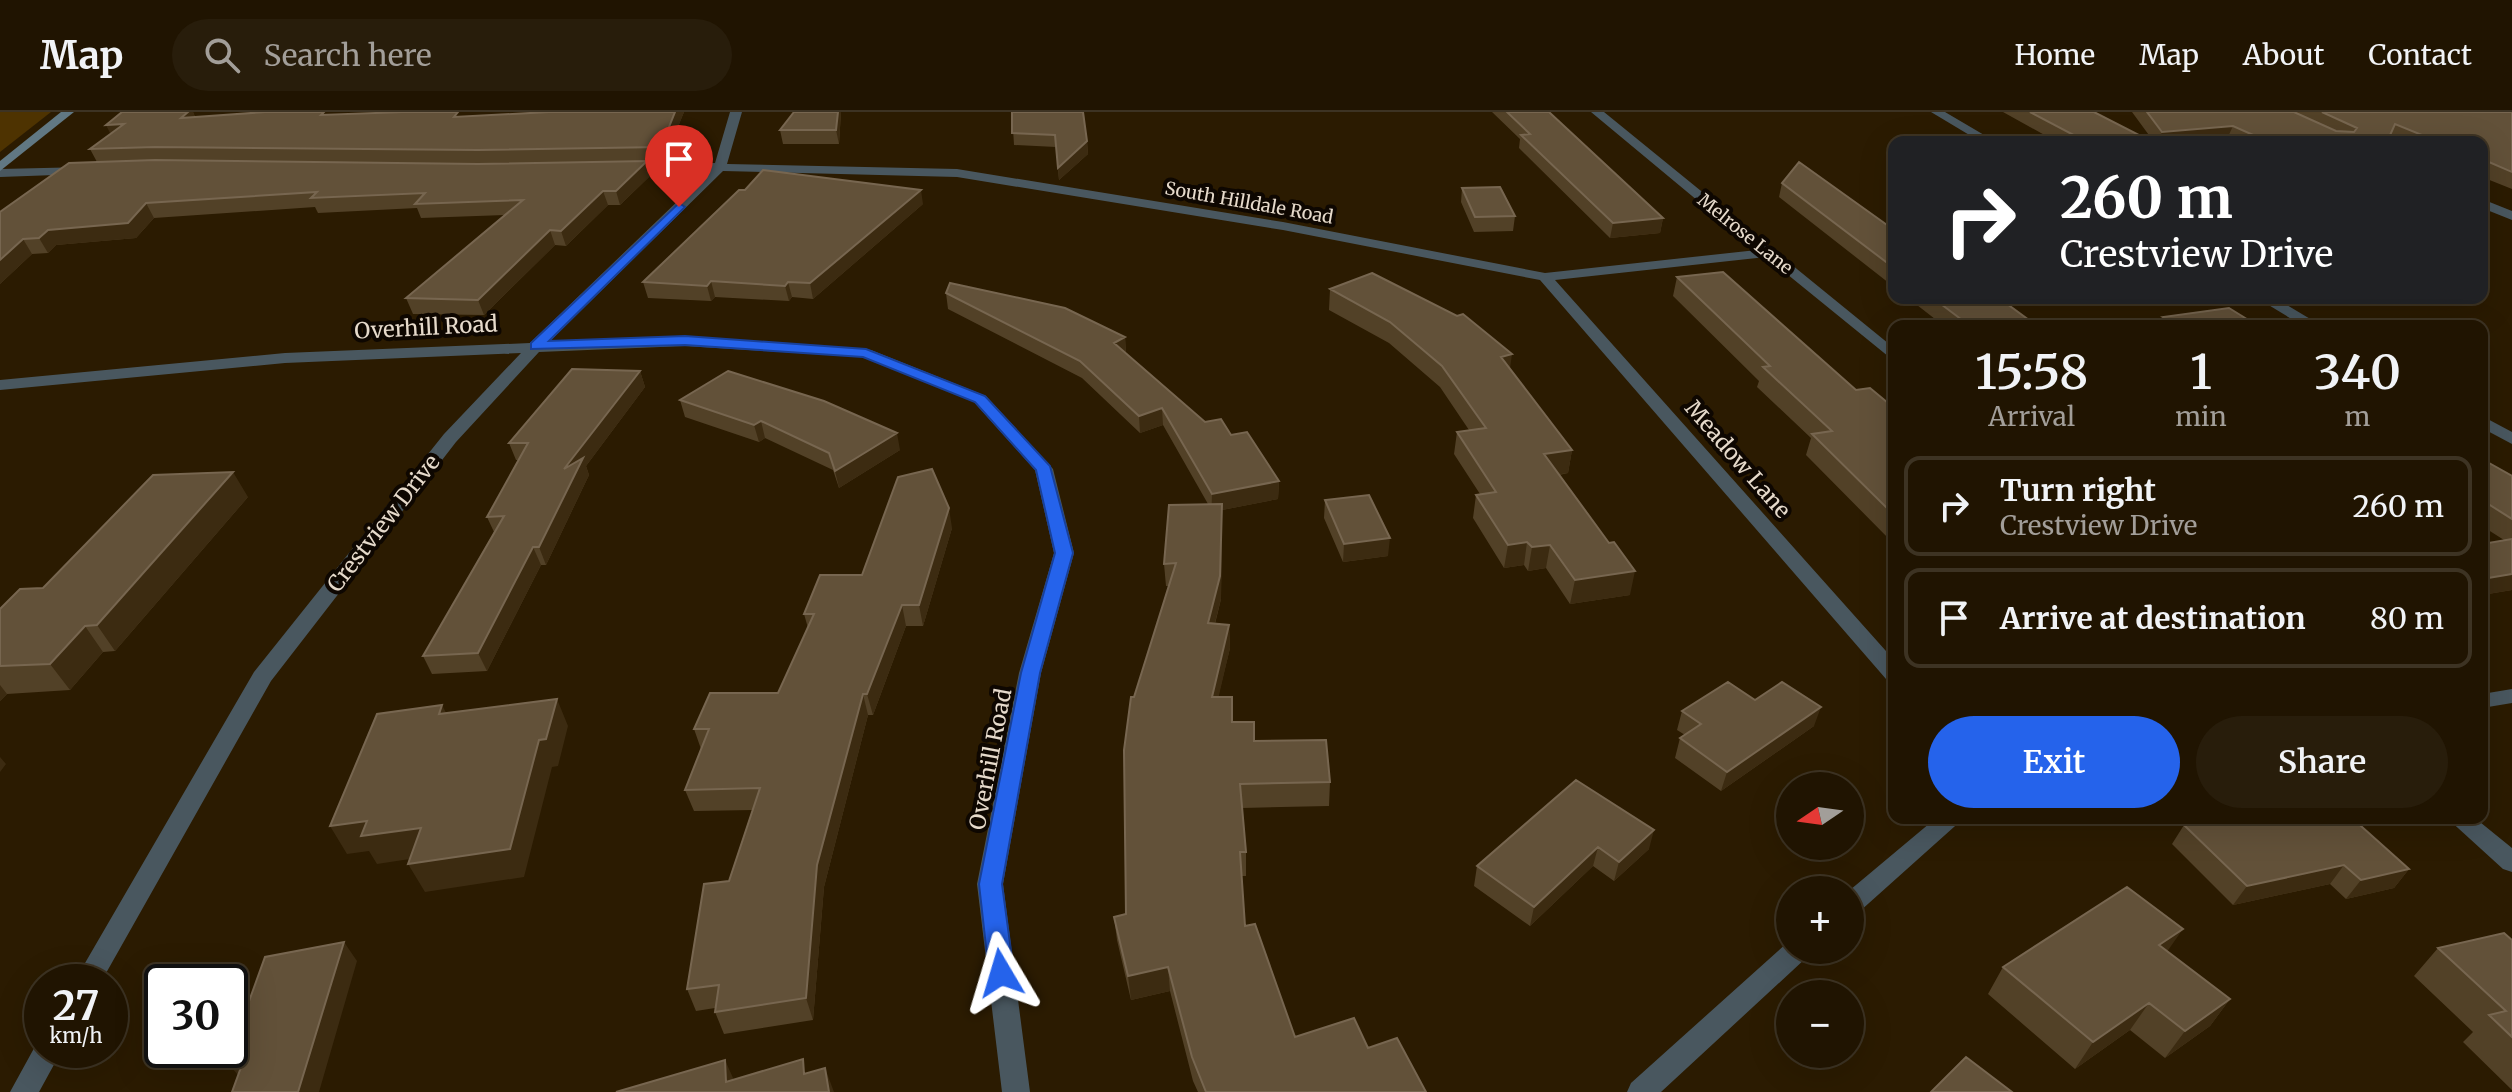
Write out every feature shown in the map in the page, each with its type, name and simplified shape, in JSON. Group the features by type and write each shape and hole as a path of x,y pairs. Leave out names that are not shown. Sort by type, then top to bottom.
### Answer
{"street":[{"path":"0,170 68,112"},
{"name":"Crestview Drive","path":"97,964 262,677 450,438 536,346 720,167 736,112"},
{"name":"Melrose Lane","path":"1597,112 1888,351"},
{"path":"1937,112 1979,136"},
{"name":"South Hilldale Road","path":"609,169 720,167 957,173 1283,226 1545,277 1768,253"},
{"path":"0,170 103,169"},
{"path":"2488,206 2512,216"},
{"name":"Meadow Lane","path":"1545,277 1888,667"},
{"path":"2275,304 2303,320"},
{"name":"Overhill Road","path":"0,385 285,358 685,341 866,353 980,399 1044,469 1064,553 1030,673 990,884 1016,1092"},
{"path":"2488,425 2512,439"},
{"path":"2488,700 2512,696"},
{"path":"1864,893 1945,824"},
{"path":"2466,824 2512,862"},
{"path":"1641,1092 1782,964"},
{"path":"24,1092 38,1068"}],"shaded area":[{"path":"0,112 51,112 0,152"}],"building":[{"path":"122,112 188,112 181,118 265,112 324,112 321,115 458,112 454,117 549,112 675,112 661,147 90,149 124,124 106,125"},
{"path":"794,112 838,112 836,130 780,130"},
{"path":"1012,112 1083,112 1087,141 1058,168 1055,135 1012,133"},
{"path":"1507,112 1549,112 1663,218 1613,223 1521,135 1530,134"},
{"path":"2030,112 2094,112 2139,135 2128,136 2075,136"},
{"path":"2147,112 2294,112 2336,131 2354,132 2357,128 2322,112 2512,112 2512,172 2488,162 2488,136 2424,136 2395,124 2390,136 2256,136 2233,126 2162,132"},
{"path":"155,160 478,164 647,161 616,191 603,191 561,231 550,230 478,300 406,298 523,200 415,204 425,193 311,198 317,192 146,203 128,223 48,230 39,238 23,239 0,260 0,212 69,163"},
{"path":"1799,162 1888,226 1888,263 1782,183"},
{"path":"763,170 921,190 810,283 788,282 785,286 711,281 707,286 643,282 739,190 745,190"},
{"path":"1500,187 1515,216 1475,217 1462,188"},
{"path":"1723,272 1856,390 1870,388 1888,403 1888,509 1812,434 1832,431 1763,367 1770,366 1677,277"},
{"path":"1372,273 1457,316 1463,314 1512,354 1501,357 1572,450 1544,454 1609,543 1614,542 1635,571 1575,580 1550,545 1532,547 1527,542 1508,545 1476,495 1496,492 1457,432 1486,428 1442,366 1390,322 1330,289"},
{"path":"950,283 1065,308 1125,337 1114,343 1205,422 1221,419 1231,435 1247,432 1279,481 1212,494 1162,408 1139,416 1080,361 946,293"},
{"path":"1941,304 2007,304 2029,320 1962,320"},
{"path":"2229,308 2248,320 2168,320 2163,317"},
{"path":"572,369 640,371 564,469 583,458 539,547 533,547 478,653 423,656 504,516 487,517 528,443 509,443"},
{"path":"728,371 824,401 897,433 835,471 829,453 761,421 754,425 680,400"},
{"path":"2488,462 2512,476 2512,519 2488,504"},
{"path":"932,469 949,508 919,605 902,605 867,694 863,694 817,865 806,998 715,1012 719,985 687,989 704,884 729,881 760,788 685,790 709,729 694,729 710,693 778,693 814,614 804,614 820,575 862,575 898,477"},
{"path":"233,472 97,625 85,626 50,664 0,666 0,609 20,589 43,588 153,475"},
{"path":"1369,495 1390,538 1344,544 1325,500"},
{"path":"1222,504 1220,576 1208,623 1229,625 1212,697 1232,697 1232,722 1254,722 1254,741 1326,740 1330,782 1240,784 1246,852 1240,852 1245,926 1255,924 1295,1037 1354,1018 1368,1048 1397,1038 1426,1092 1206,1092 1192,1057 1168,967 1128,976 1114,917 1126,914 1124,750 1131,697 1134,697 1176,563 1164,564 1169,505"},
{"path":"2512,539 2512,574 2488,578 2488,543"},
{"path":"1728,682 1755,700 1782,682 1821,707 1727,772 1680,738 1701,724 1682,711"},
{"path":"557,699 546,739 539,740 510,849 408,864 421,828 361,836 367,821 330,826 377,714 442,705 439,714"},
{"path":"1576,780 1654,830 1619,862 1598,847 1534,907 1477,866"},
{"path":"2359,824 2409,869 2361,880 2344,865 2247,886 2184,825"},
{"path":"2127,887 2183,929 2159,945 2230,999 2185,1031 2149,1003 2093,1042 2003,967"},
{"path":"2504,933 2512,940 2512,1037 2489,1015 2506,1011 2438,948"},
{"path":"344,942 298,1092 232,1092 241,1068 248,1068 248,1004 265,957"},
{"path":"1966,1057 2012,1092 1931,1092"},
{"path":"803,1059 804,1074 825,1068 829,1092 616,1092 725,1060 726,1082"}],"route":[{"path":"679,207 536,346 685,341 866,353 980,399 1044,469 1064,553 1030,673 990,884 1001,973"}]}
